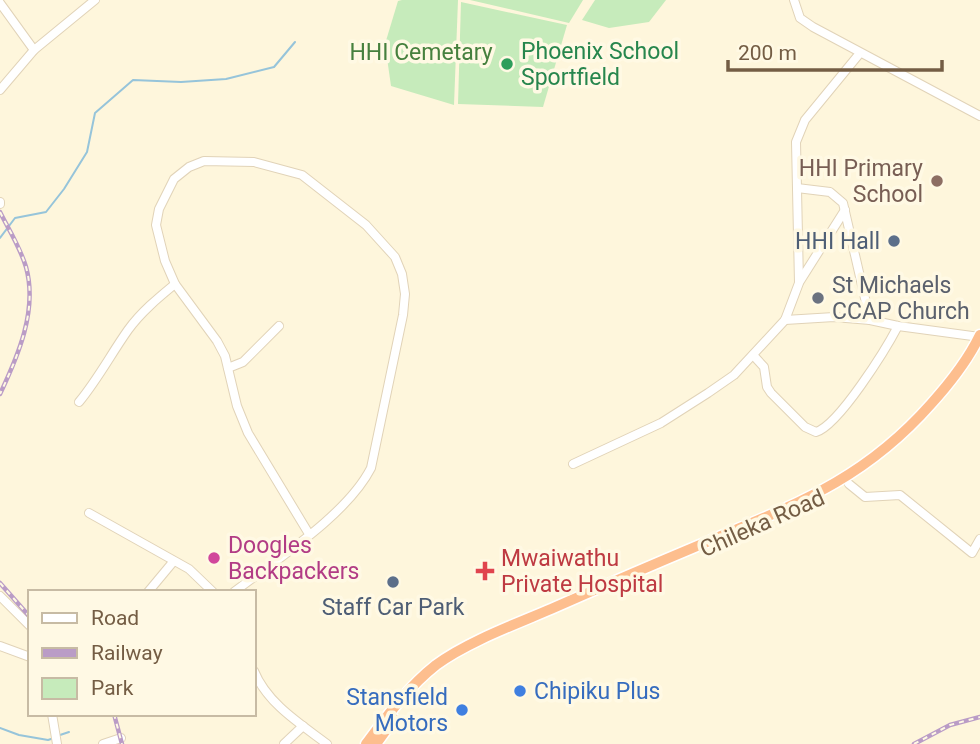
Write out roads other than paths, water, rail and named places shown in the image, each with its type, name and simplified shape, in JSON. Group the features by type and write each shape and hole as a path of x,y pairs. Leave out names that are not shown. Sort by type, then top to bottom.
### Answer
{"highway":[{"path":"366,744 406,692 437,664 524,621 801,502 846,478 884,451 912,426 948,385 980,336"},
{"name":"Chileka Road","path":"376,744 408,698 454,662 476,649 800,509 849,484 874,467 926,420 952,391 980,350"}],"street":[{"path":"0,90 34,50 95,0"},
{"path":"794,0 800,18 980,116"},
{"path":"0,3 34,50"},
{"path":"799,283 796,142 805,120 860,53"},
{"path":"237,590 309,534 346,504 362,485 370,468 405,294 402,274 395,257 366,225 302,175 254,162 204,161 189,167 174,179 159,209 157,238 175,284 217,341 248,433 309,534"},
{"path":"797,188 830,192 837,197 845,210 870,320"},
{"path":"573,464 661,423 734,375 785,320 799,283 845,210"},
{"path":"79,402 98,379 140,314 175,284"},
{"path":"785,320 834,317 980,336"},
{"path":"228,368 243,362 279,326"},
{"path":"753,355 764,367 767,387 771,393 805,427 816,432 832,423 879,359 898,326"},
{"path":"849,484 865,497 900,495 972,553 980,539"},
{"path":"89,513 189,569 211,590"},
{"path":"150,590 173,562"},
{"path":"0,596 28,624"},
{"path":"0,646 28,656"},
{"path":"256,676 260,687 274,702 327,744"},
{"path":"52,716 57,744"},
{"path":"284,744 303,726"},
{"path":"103,744 121,738"}],"waterway":[{"path":"0,238 15,218 46,212 87,152 95,113 133,80 181,82 226,79 274,67 295,42"},
{"path":"0,728 19,735 51,739"},
{"path":"60,735 69,732"}],"railway":[{"path":"0,212 24,260 30,300 19,348 0,394"},
{"path":"0,583 28,615"},
{"path":"115,716 122,744"},
{"path":"914,744 950,725 980,717"}],"place":[{"name":"Phoenix School Sportfield","path":"507,64"},
{"name":"HHI Primary School","path":"937,181"},
{"name":"HHI Hall","path":"894,241"},
{"name":"St Michaels CCAP Church","path":"818,298"},
{"name":"Doogles Backpackers","path":"214,558"},
{"name":"Mwaiwathu Private Hospital","path":"485,571"},
{"name":"Staff Car Park","path":"393,582"},
{"name":"Chipiku Plus","path":"520,691"},
{"name":"Stansfield Motors","path":"462,710"}],"park label":[{"name":"HHI Cemetary","path":"421,52"}]}
